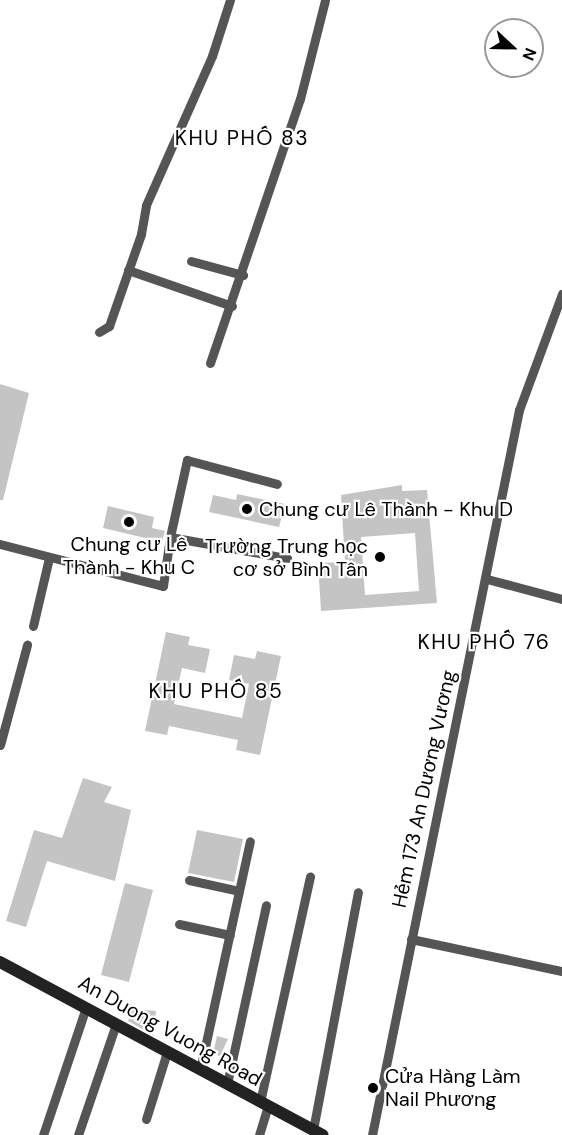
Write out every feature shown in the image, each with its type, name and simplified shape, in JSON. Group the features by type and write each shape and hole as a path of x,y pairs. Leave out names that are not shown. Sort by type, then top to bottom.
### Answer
{"main road":[{"name":"An Duong Vuong Road","path":"0,962 317,1133"}],"street":[{"path":"99,332 109,326 146,205 212,56 230,0"},
{"path":"210,363 243,275 300,99 325,0"},
{"path":"191,261 243,275"},
{"path":"128,270 232,306"},
{"name":"Hẻm 173 An Dương Vương","path":"372,1135 487,579 519,410 533,364 543,349 562,294"},
{"path":"0,544 164,586 170,537 187,460 277,484"},
{"path":"170,537 287,558"},
{"path":"33,626 50,558"},
{"path":"487,579 562,599"},
{"path":"0,746 27,645"},
{"path":"200,1070 250,841"},
{"path":"259,1135 310,876"},
{"path":"189,880 239,891"},
{"path":"317,1133 358,892"},
{"path":"227,1084 266,905"},
{"path":"179,924 230,935"},
{"path":"411,939 562,971"},
{"path":"43,1135 86,1007"},
{"path":"78,1135 116,1024"},
{"path":"146,1119 167,1052"}],"building":[{"path":"0,384 29,393 3,500 0,500"},
{"path":"402,485 402,491 427,490 437,603 321,611 318,563 345,562 341,495","holes":["415,533 419,591 365,595 361,537"]},
{"name":"Chung cư Lê Thành - Khu D","path":"237,494 285,504 279,527 209,512 213,495 236,500"},
{"name":"Chung cư Lê Thành - Khu C","path":"108,506 154,517 152,528 165,531 162,542 103,528"},
{"path":"166,632 190,637 188,645 210,649 205,673 182,668 174,704 242,718 249,684 229,680 234,655 255,659 257,651 281,656 260,755 236,750 238,740 169,726 167,735 145,731"},
{"path":"83,778 112,787 104,802 131,810 115,881 47,861 26,927 6,921 34,830 62,838"},
{"path":"197,830 243,839 234,882 188,873"},
{"path":"125,883 153,890 129,982 101,975"},
{"path":"132,1009 156,1011 153,1035 128,1021"},
{"path":"217,1036 228,1039 220,1056 213,1054"}],"place":[{"name":"Chung cư Lê Thành - Khu D","path":"247,509"},
{"name":"Chung cư Lê Thành - Khu C","path":"129,522"},
{"name":"Trường Trung học cơ sở Bình Tân","path":"380,557"},
{"name":"Cửa Hàng Làm Nail Phương","path":"373,1088"}],"district":[{"name":"KHU PHỐ 83","path":"242,138"},
{"name":"KHU PHỐ 76","path":"484,642"},
{"name":"KHU PHỐ 85","path":"216,691"}]}
